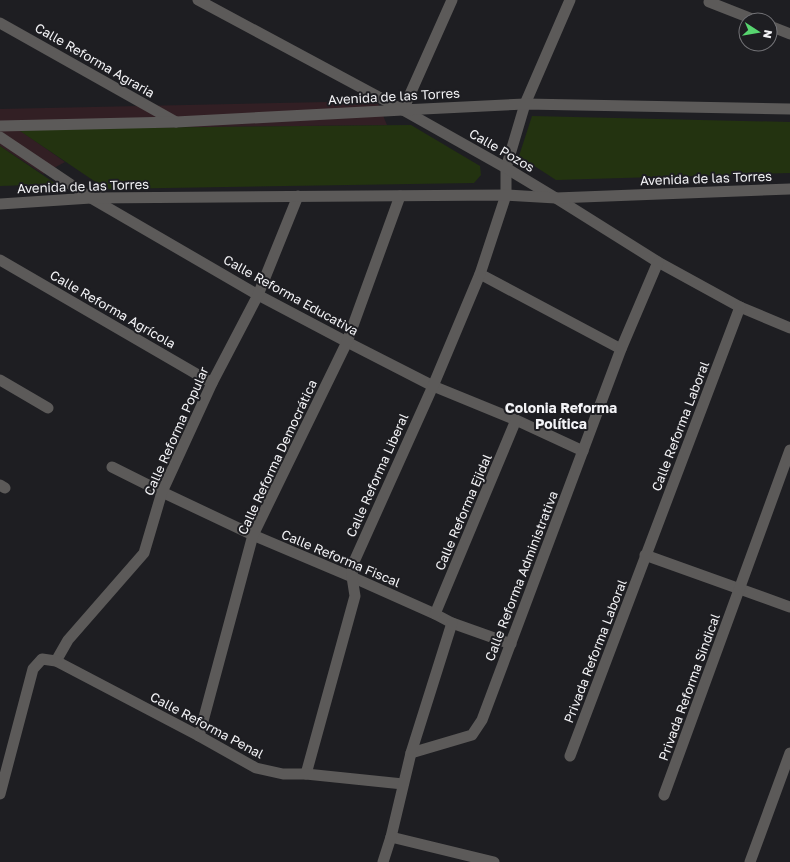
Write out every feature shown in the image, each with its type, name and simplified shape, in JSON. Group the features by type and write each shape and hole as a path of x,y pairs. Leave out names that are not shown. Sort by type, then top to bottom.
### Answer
{"street":[{"path":"403,110 452,0"},
{"name":"Calle Reforma Liberal","path":"306,774 354,596 352,577 353,564 433,386 480,274 506,195 506,168 525,104 570,0"},
{"name":"Calle Pozos","path":"202,1 403,110 506,168 658,262 740,307 790,328"},
{"path":"709,2 738,13"},
{"name":"Calle Reforma Agraria","path":"0,23 176,122"},
{"path":"778,29 790,34"},
{"name":"Avenida de las Torres","path":"0,126 176,122 525,104 790,109"},
{"name":"Calle Reforma Educativa","path":"0,137 91,198 258,295 433,386 516,420 583,451"},
{"name":"Avenida de las Torres","path":"0,204 91,198 506,195 556,198 790,189"},
{"name":"Calle Reforma Popular","path":"56,661 68,640 144,553 162,492 212,383 258,295 298,196"},
{"name":"Calle Reforma Democrática","path":"199,736 253,535 347,342 400,196"},
{"name":"Calle Reforma Agrícola","path":"0,260 212,383"},
{"name":"Calle Reforma Administrativa","path":"411,753 472,734 482,720 621,349 658,262"},
{"path":"480,274 621,349"},
{"name":"Calle Reforma Laboral","path":"646,555 740,307"},
{"path":"0,380 48,408"},
{"name":"Calle Reforma Ejidal","path":"435,614 516,420"},
{"name":"Privada Reforma Sindical","path":"664,794 790,450"},
{"name":"Calle Reforma Fiscal","path":"112,467 253,535 352,577 452,623 511,644"},
{"path":"646,555 739,590 790,607"},
{"name":"Privada Reforma Laboral","path":"570,756 646,555"},
{"path":"383,862 391,837 411,753 452,623"},
{"path":"0,794 33,669 42,659 56,661"},
{"name":"Calle Reforma Penal","path":"56,661 199,736 256,768 283,774 306,774 403,784"},
{"path":"750,862 790,753"},
{"path":"391,837 494,862"}],"shaded area":[{"path":"377,101 387,125 18,129 65,162 43,174 0,146 0,109"}],"green space":[{"path":"532,116 790,122 790,173 556,180 519,156"},
{"path":"411,125 480,166 481,175 474,183 106,189 17,129"},
{"path":"0,146 56,184 0,186"}],"district":[{"name":"Colonia Reforma Política","path":"561,416"}]}
